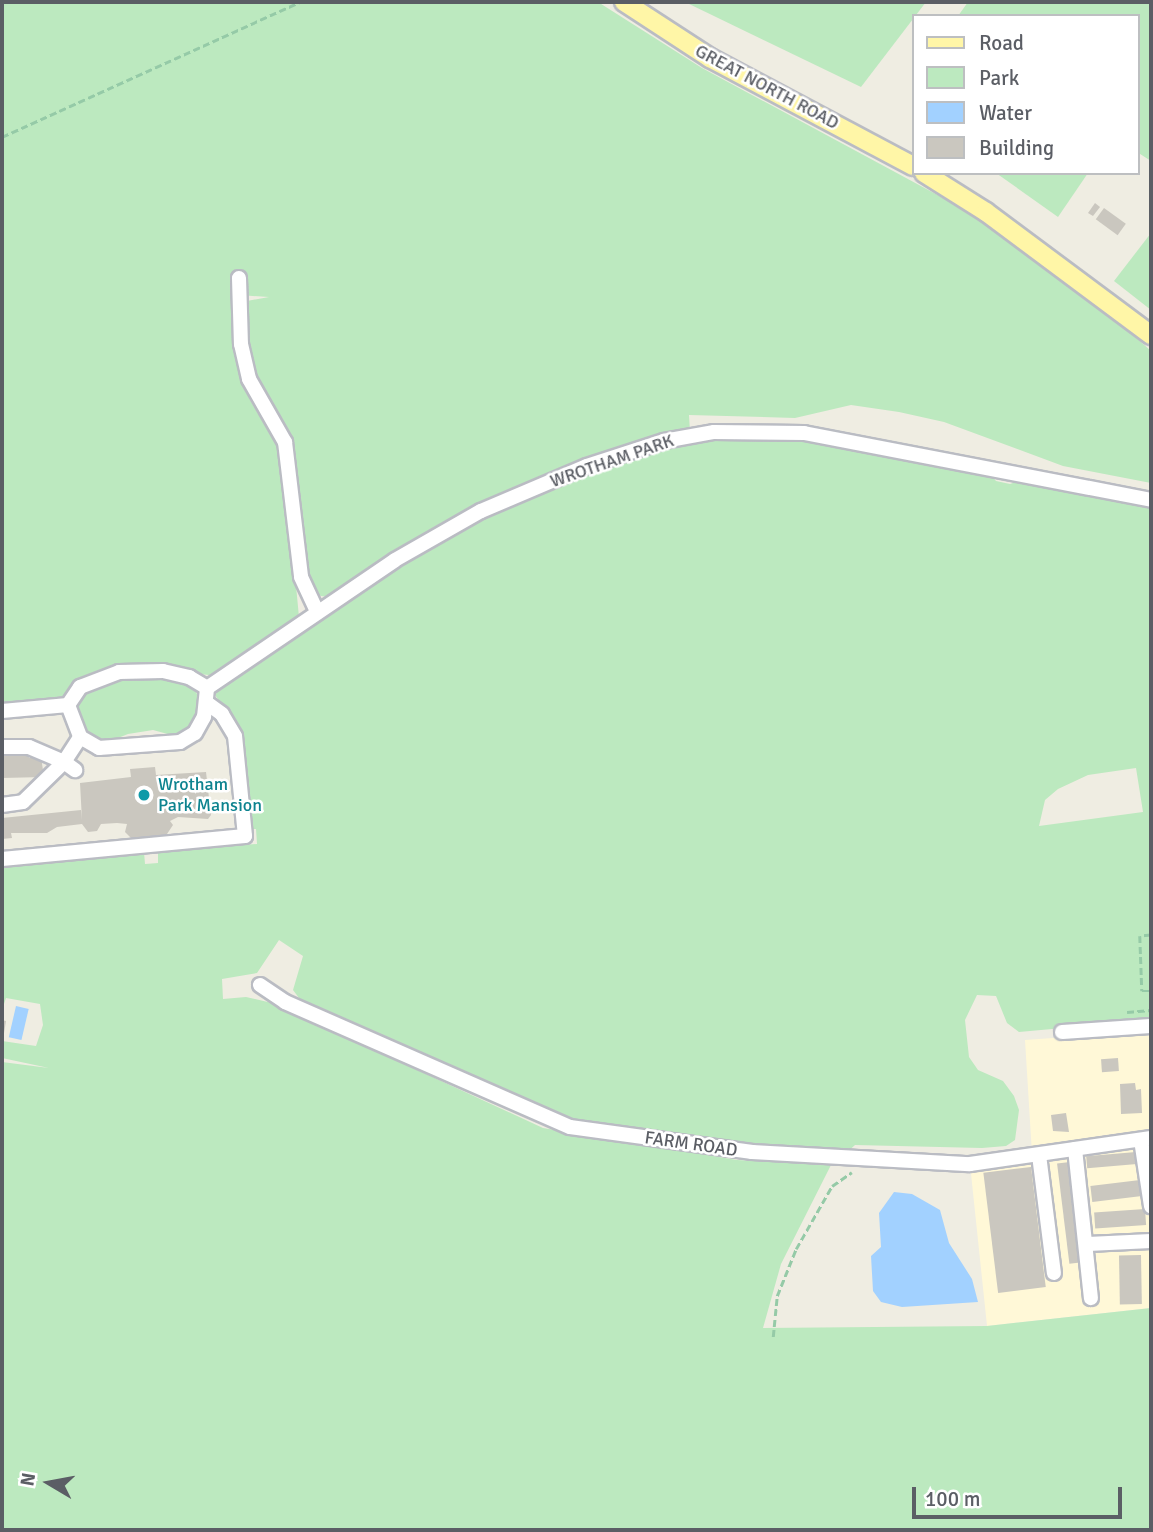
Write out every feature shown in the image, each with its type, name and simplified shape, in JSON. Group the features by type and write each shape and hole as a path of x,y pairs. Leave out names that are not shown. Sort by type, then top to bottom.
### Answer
{"main road":[{"name":"GREAT NORTH ROAD","path":"624,2 710,58 912,165"},
{"path":"927,175 986,212 1151,335"}],"lane":[{"path":"239,278 242,344 249,379 285,442 301,577 317,611"},
{"name":"WROTHAM PARK","path":"207,688 317,611 481,511 587,466 664,441 714,432 804,433 1151,500"},
{"path":"163,671 189,677 207,688 208,704 195,733 180,743 99,748 80,737 68,705 80,687 119,672 163,671"},
{"path":"2,859 245,836 235,736 222,715 208,704"},
{"path":"2,711 68,705"},
{"path":"2,806 31,796 70,766 80,737"},
{"path":"2,747 29,747 70,766"},
{"name":"FARM ROAD","path":"260,985 285,1002 570,1127 752,1152 970,1164 1146,1139"},
{"path":"1062,1032 1151,1026"},
{"path":"1146,1139 1151,1206"},
{"path":"1075,1149 1088,1244 1091,1298"},
{"path":"1039,1155 1054,1273"},
{"path":"1088,1244 1151,1241"}],"path":[{"path":"2,137 299,2"},
{"path":"1151,935 1140,936 1142,991 1151,991"},
{"path":"1126,1012 1151,1010"},
{"path":"773,1337 782,1279 821,1202 840,1176 862,1169"}],"shaded area":[{"path":"1151,1031 1151,1308 987,1326 970,1164 1032,1154 1025,1040"}],"green space":[{"path":"2,2 598,2 702,68 982,219 1099,305 1151,351 1151,483 1063,466 944,422 899,412 851,405 795,418 689,415 690,432 577,464 329,597 321,596 312,591 303,570 291,434 280,425 252,376 245,323 247,301 269,297 239,295 239,365 250,400 280,451 285,470 299,617 218,676 124,666 97,672 59,699 2,707"},
{"path":"685,2 926,2 917,14 912,14 912,20 861,87"},
{"path":"968,2 1151,2 1151,161 1139,153 1139,14 959,14"},
{"path":"999,175 1087,175 1058,217"},
{"path":"1151,233 1151,310 1114,281"},
{"path":"718,436 808,439 990,474 996,481 1010,484 1022,480 1151,504 1151,1020 1019,1032 1007,1023 996,996 977,995 965,1020 969,1057 978,1070 1003,1081 1014,1096 1019,1110 1015,1140 1006,1146 982,1148 855,1145 844,1155 560,1119 308,1010 293,990 303,956 279,940 257,973 222,979 223,999 246,997 272,1003 543,1128 737,1160 831,1165 781,1264 763,1328 987,1326 1151,1308 1151,1530 2,1530 2,1062 49,1068 2,1058 2,1041 36,1046 43,1025 40,1004 6,998 2,1010 2,864 144,852 145,864 158,863 158,851 257,844 256,829 248,829 228,714 215,695 221,687 316,617 327,615 374,585 379,575 450,531 586,469","holes":["1136,768 1143,812 1039,826 1045,800 1058,789 1088,775"]},
{"path":"152,675 189,682 195,688 201,707 192,731 175,736 153,730 128,734 98,746 85,736 76,716 77,703 90,687 108,678"}],"water":[{"path":"16,1006 29,1009 21,1040 9,1037"},
{"path":"894,1192 912,1194 940,1210 949,1243 972,1279 978,1302 902,1307 881,1302 873,1291 871,1256 881,1247 879,1213"}],"building":[{"path":"1095,203 1100,207 1093,216 1088,213"},
{"path":"1104,208 1126,224 1118,235 1096,219"},
{"path":"28,752 29,758 41,757 44,777 2,778 2,754"},
{"name":"Wrotham Park Mansion","path":"155,767 156,775 206,772 211,815 208,819 178,817 170,821 173,825 165,837 133,840 125,832 127,824 117,823 101,824 97,831 88,832 82,824 57,827 47,833 11,833 12,838 2,839 2,818 81,810 82,820 80,783 131,777 130,769"},
{"path":"2,1020 6,1021 3,1039 2,1039"},
{"path":"1118,1058 1119,1071 1102,1072 1101,1059"},
{"path":"1135,1083 1136,1090 1141,1089 1142,1113 1121,1114 1120,1084"},
{"path":"1066,1113 1069,1132 1053,1131 1051,1115"},
{"path":"1136,1152 1137,1164 1087,1168 1086,1156"},
{"path":"1070,1162 1082,1262 1069,1264 1057,1164"},
{"path":"1031,1167 1046,1287 998,1293 983,1173"},
{"path":"1140,1180 1142,1196 1092,1202 1090,1186"},
{"path":"1145,1209 1146,1225 1095,1229 1094,1213"},
{"path":"1119,1255 1141,1255 1142,1304 1120,1304"}],"place":[{"name":"Wrotham Park Mansion","path":"144,795"}]}
